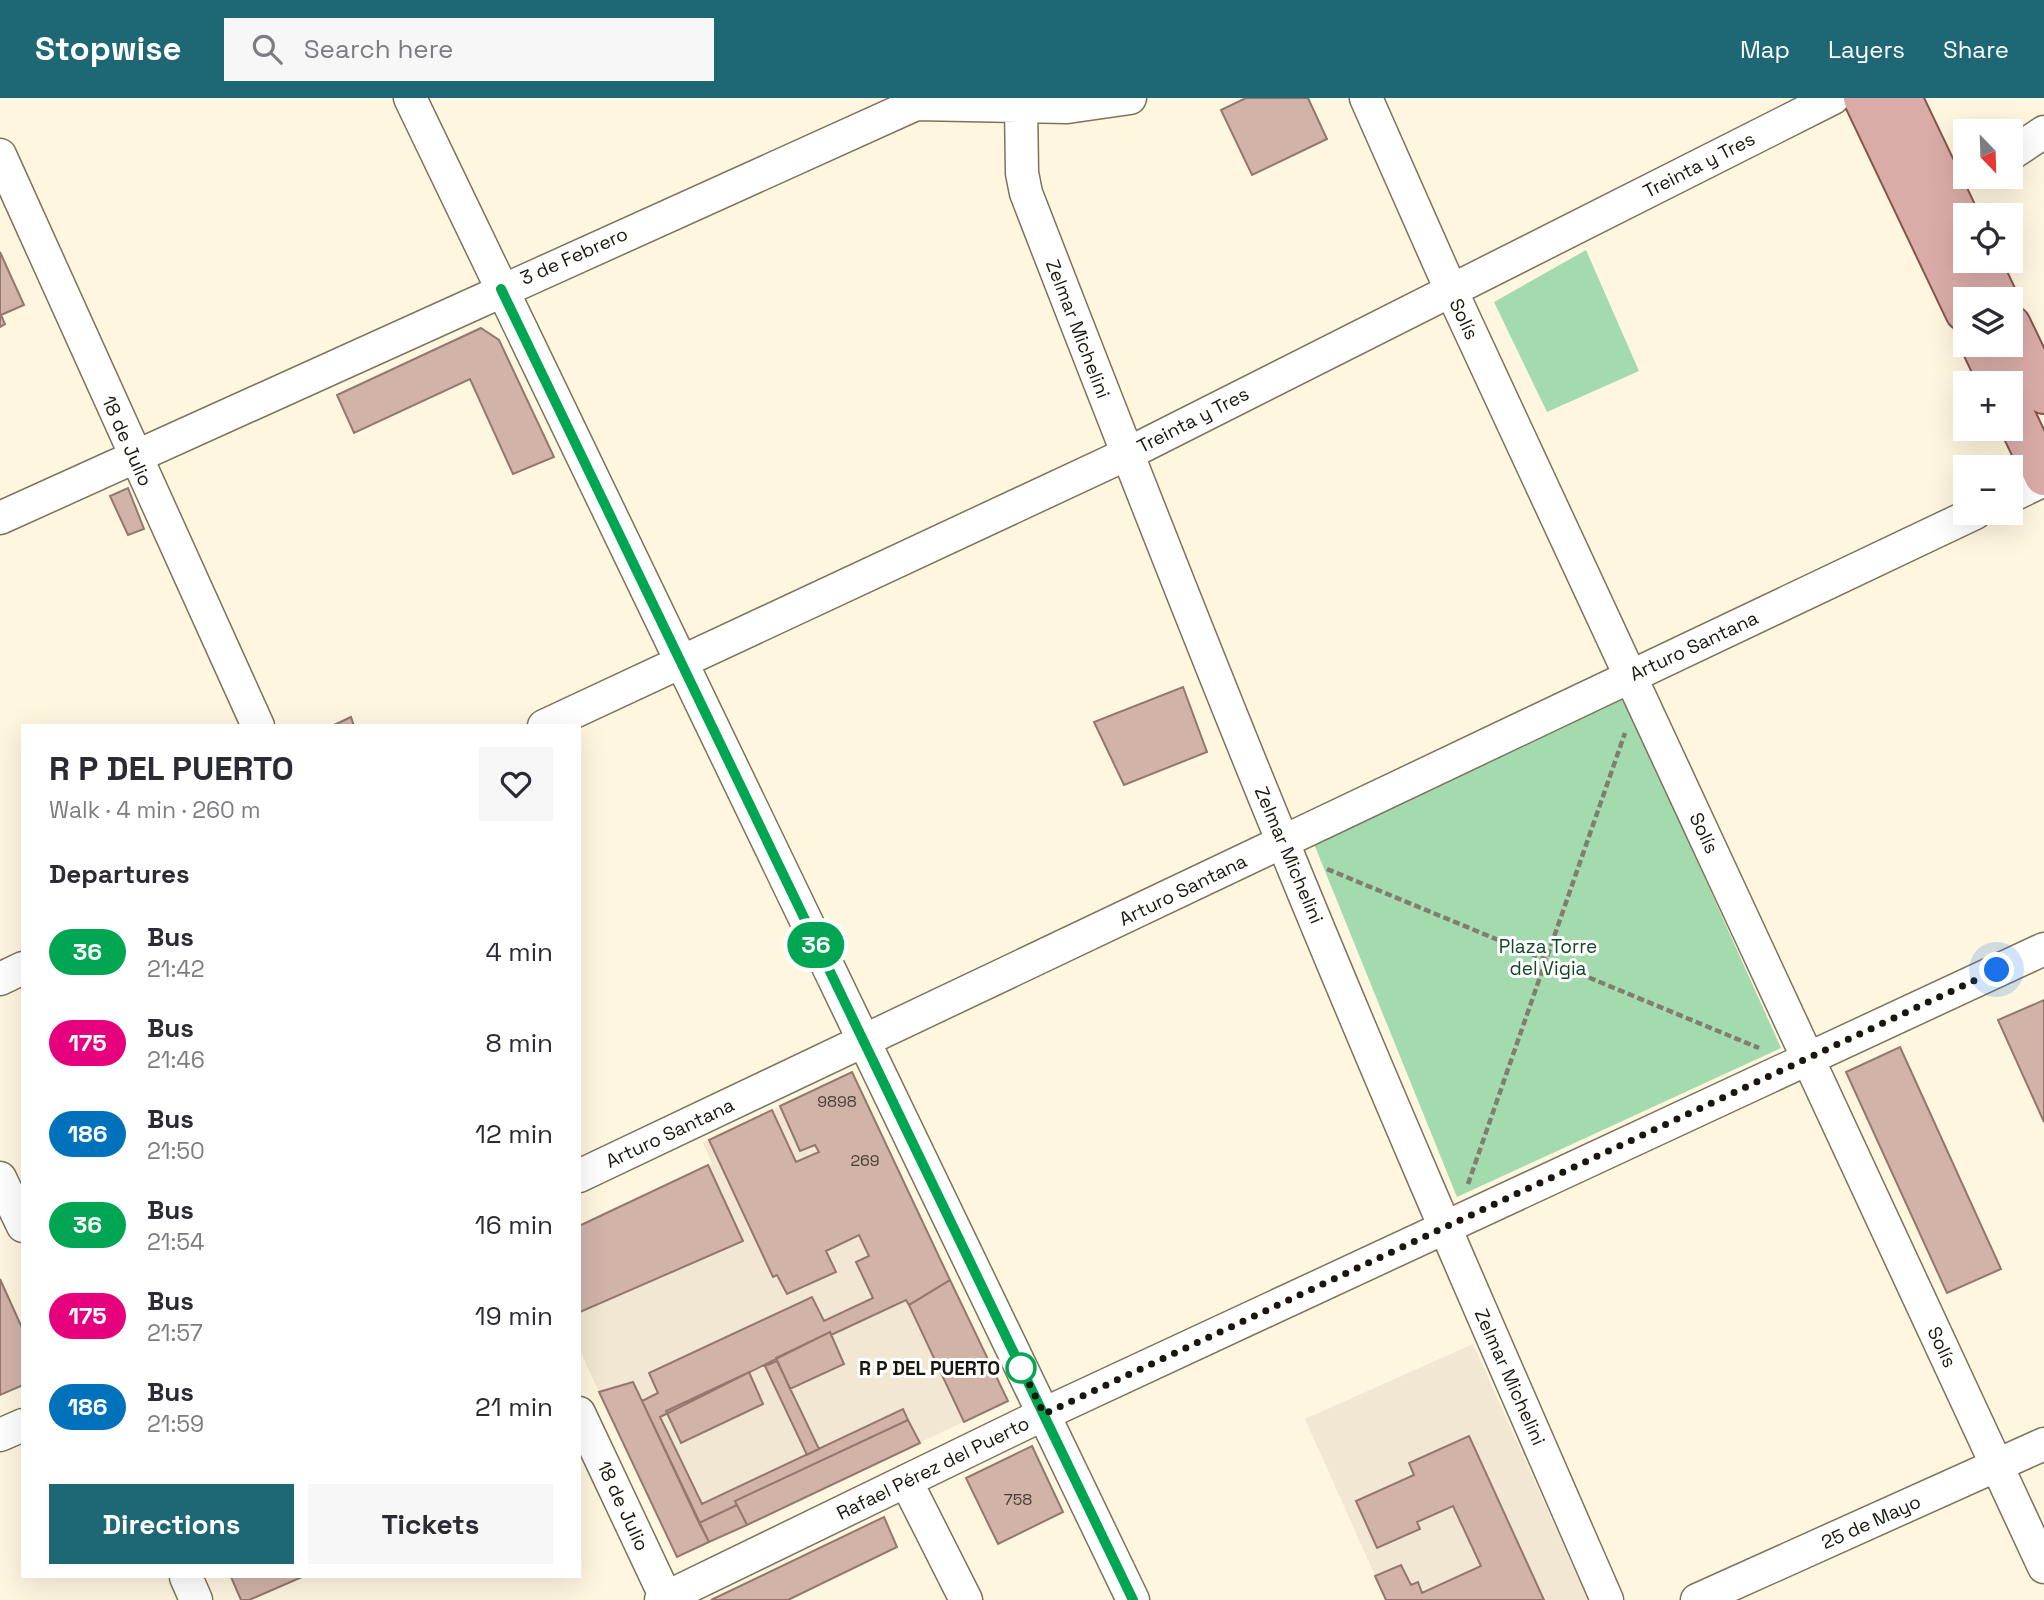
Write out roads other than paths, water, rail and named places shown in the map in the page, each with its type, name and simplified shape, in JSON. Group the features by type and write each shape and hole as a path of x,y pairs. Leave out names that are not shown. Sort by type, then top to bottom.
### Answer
{"main road":[{"path":"1863,98 1941,189 1960,287"},
{"path":"1902,98 1941,189 1953,210"},
{"path":"2023,350 2044,394"},
{"path":"2023,433 2044,478"}],"street":[{"path":"410,98 679,663 1133,1600"},
{"name":"3 de Febrero","path":"0,518 918,101 1018,101 1067,107 1130,98"},
{"name":"Solís","path":"1366,98 1451,290 1635,684 1802,1060 2044,1567"},
{"name":"Treinta y Tres","path":"548,724 1126,454 1833,98"},
{"name":"Zelmar Michelini","path":"1018,101 1022,173 1026,193 1126,454 1285,848 1450,1224 1607,1600"},
{"path":"2023,146 2044,132"},
{"name":"18 de Julio","path":"0,155 134,457 257,724"},
{"path":"2023,489 2044,478"},
{"name":"Arturo Santana","path":"581,1175 1635,684 1953,524"},
{"name":"Rafael Pérez del Puerto","path":"665,1599 1044,1414 2044,949"},
{"path":"0,979 21,969"},
{"path":"0,1178 21,1222"},
{"name":"18 de Julio","path":"581,1417 665,1599"},
{"path":"0,1435 21,1426"},
{"name":"25 de Mayo","path":"1697,1600 2044,1444"},
{"path":"906,1481 966,1600"},
{"path":"186,1578 196,1600"}],"place":[{"name":"R P DEL PUERTO","path":"1021,1368"}],"park label":[{"name":"Plaza Torre del Vigia","path":"1548,957"}]}
